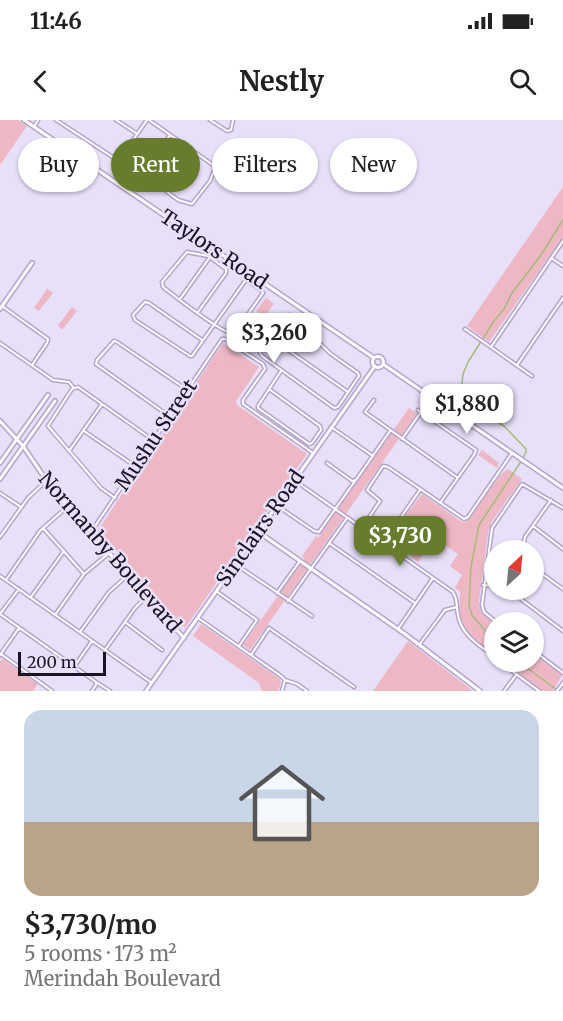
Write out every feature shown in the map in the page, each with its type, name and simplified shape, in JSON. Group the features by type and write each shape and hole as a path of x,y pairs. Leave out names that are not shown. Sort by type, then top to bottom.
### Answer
{"street":[{"name":"Taylors Road","path":"24,120 374,358"},
{"path":"34,127 38,120"},
{"path":"56,120 111,155"},
{"path":"116,120 137,134"},
{"path":"134,138 148,120 174,138"},
{"path":"210,120 229,131 233,120"},
{"path":"192,150 215,168 210,181 192,204 178,200 166,191 192,150"},
{"path":"491,347 563,241"},
{"path":"198,312 226,273 226,269 210,257 188,252 162,282 162,287 198,312 215,323 231,334 237,330 263,293 248,280 245,281 215,323 202,340 192,356 187,356 135,320 134,315 145,302 149,303 202,340"},
{"path":"180,299 210,257"},
{"path":"551,258 563,266"},
{"path":"32,264 1,308 48,339 32,365"},
{"path":"517,365 563,298"},
{"path":"287,315 292,316 335,357 358,374 359,376 338,407 334,408 261,355 263,347 271,338 287,315"},
{"path":"283,346 299,324"},
{"path":"465,329 532,376"},
{"path":"237,330 263,347"},
{"path":"271,338 348,393"},
{"name":"Mushu Street","path":"91,532 222,339 242,350 262,364 265,369 243,400 243,404 313,453"},
{"path":"242,350 250,339"},
{"path":"169,416 96,364 97,360 114,341 186,389"},
{"path":"0,343 53,380 69,382 73,387 78,387 153,440"},
{"path":"383,364 375,366 374,358 381,357 383,364 563,488"},
{"name":"Sinclairs Road","path":"146,691 375,366"},
{"path":"268,389 320,426 321,430 312,443 309,444 258,408 268,389 281,371"},
{"path":"73,387 48,426 101,488 115,498"},
{"path":"0,463 48,395"},
{"path":"374,400 365,412 458,478"},
{"path":"0,478 55,401"},
{"path":"69,451 102,404"},
{"path":"402,439 420,411 476,450 440,503"},
{"name":"Normanby Boulevard","path":"0,421 23,446 46,481 184,638"},
{"path":"331,427 373,456"},
{"path":"84,431 135,466"},
{"path":"276,505 317,532 336,509 390,431"},
{"path":"362,528 380,501 367,490 384,466 388,466 462,519 466,519 512,453"},
{"path":"327,463 355,481"},
{"path":"294,480 455,594 459,622 465,633 484,648"},
{"path":"0,537 28,498 46,481"},
{"path":"485,612 482,608 483,585 492,528 520,485 524,484 563,508"},
{"path":"383,543 420,490"},
{"path":"0,493 21,507"},
{"path":"524,540 551,500"},
{"path":"6,580 43,528 68,506"},
{"path":"288,601 347,517"},
{"path":"533,526 563,549"},
{"path":"43,528 84,574"},
{"path":"257,531 398,629 480,691"},
{"path":"329,543 415,603"},
{"path":"31,597 64,551"},
{"path":"55,615 84,574 109,553"},
{"path":"277,593 300,561"},
{"path":"235,564 312,616"},
{"path":"80,632 109,592 128,575"},
{"path":"544,575 563,589"},
{"path":"0,576 152,683"},
{"path":"398,629 433,578"},
{"path":"19,589 0,614 110,691"},
{"path":"216,591 257,620 239,646"},
{"path":"105,650 135,608 147,597"},
{"path":"522,600 563,631"},
{"path":"419,645 445,610 457,607"},
{"path":"198,618 285,680 307,691"},
{"path":"125,622 162,650"},
{"path":"20,628 0,655 52,691"},
{"path":"251,655 269,628 354,687"},
{"path":"74,667 92,641"},
{"path":"544,659 563,674"},
{"path":"514,672 538,691"},
{"path":"504,691 517,674"},
{"path":"282,691 285,680"},
{"path":"92,691 96,682"},
{"path":"557,691 563,683"}],"shaded area":[{"path":"0,120 18,120 27,126 0,165"},
{"path":"563,187 563,237 489,342 467,326"},
{"path":"47,289 53,293 39,311 34,308"},
{"path":"266,298 274,304 264,317 256,311"},
{"path":"72,307 77,311 62,330 58,325"},
{"path":"223,343 259,367 236,401 237,405 307,454 185,628 98,530"},
{"path":"409,408 417,413 250,650 243,645 304,559 302,556 316,536 318,538"},
{"path":"482,450 499,463 497,468 478,455"},
{"path":"508,469 522,479 492,521 487,540 484,540 484,563 479,601 481,612 484,615 484,647 471,636 462,623 459,605 460,592 455,588 462,575 450,566 458,554 435,538 418,562 411,557 428,533 405,516 422,494 462,522 466,522 501,474"},
{"path":"201,624 280,679 278,691 262,691 259,683 193,636"},
{"path":"408,641 473,691 373,691"},
{"path":"3,659 38,684 33,691 0,691 0,661"},
{"path":"544,662 562,675 553,691 542,691 516,672 544,672"}],"waterway":[{"path":"484,629 472,615 469,605 471,567 479,525 522,460 526,449 504,426 476,410 469,403 462,384 463,374 468,362 504,309 512,293 541,255 563,220"},
{"path":"533,672 557,690"}]}
